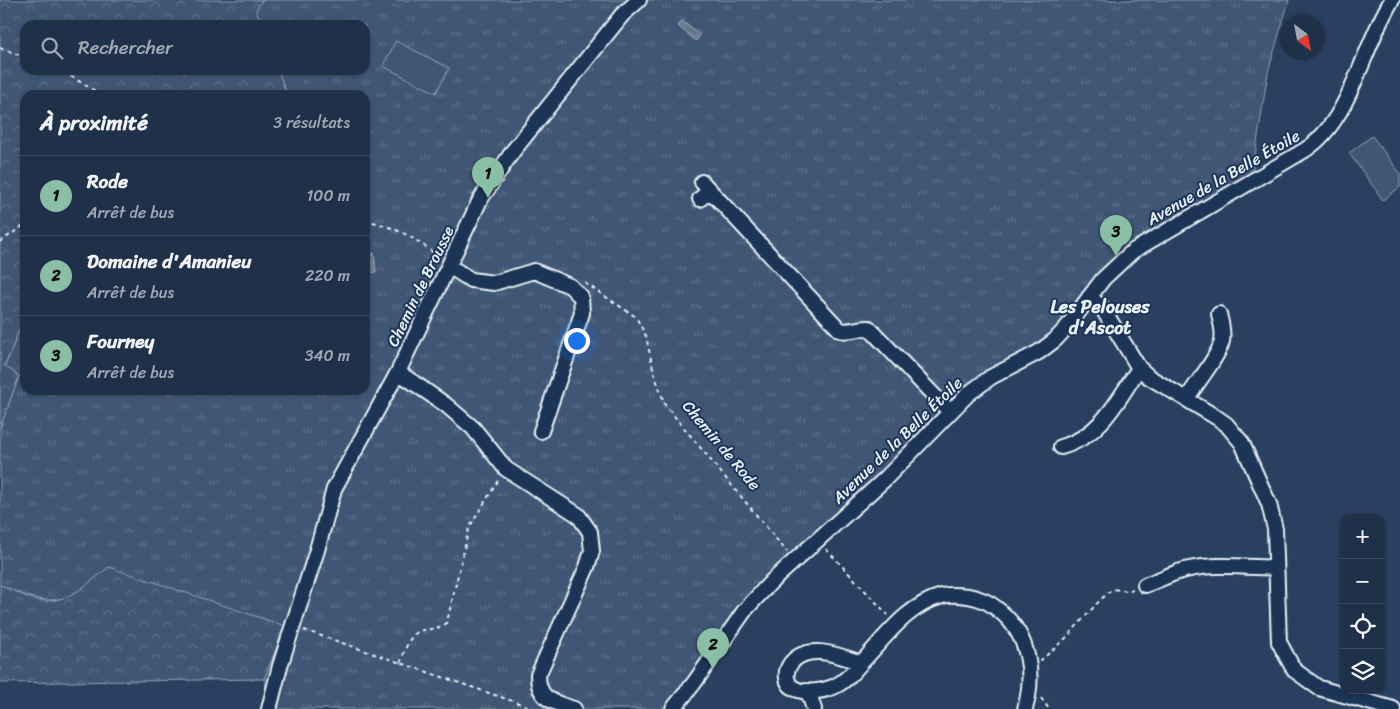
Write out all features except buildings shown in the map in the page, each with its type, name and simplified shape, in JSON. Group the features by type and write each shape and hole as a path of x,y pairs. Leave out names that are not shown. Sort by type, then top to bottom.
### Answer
{"street":[{"name":"Chemin de Brousse","path":"269,709 280,666 334,490 398,372 480,200 513,151 622,15 639,0"},
{"name":"Avenue de la Belle Étoile","path":"673,709 694,683 745,610 771,582 885,479 968,394 991,377 1048,345 1067,327 1113,268 1141,245 1305,150 1319,140 1337,118 1392,0"},
{"path":"704,190 840,330 847,332 869,328 950,412"},
{"path":"449,266 471,280 494,283 534,271 570,286 581,297 582,313 541,431"},
{"path":"1089,298 1101,306 1140,368 1149,376 1226,424 1242,442 1273,517 1276,544 1279,642 1294,670 1320,688 1393,709"},
{"path":"1187,398 1222,343 1223,332 1219,314"},
{"path":"1061,447 1074,444 1097,429 1140,368"},
{"path":"398,372 446,405 473,428 506,468 578,515 590,532 592,551 587,567 538,675 538,686 542,694 550,701 574,709"},
{"path":"1145,586 1178,572 1194,568 1276,568"},
{"path":"861,663 814,651 801,655 791,662 787,678 789,684 794,688 808,691 833,687 850,676 909,612 925,602 944,595 978,598 989,602 1010,620 1019,632 1026,650 1030,674 1029,694 1025,709"},
{"path":"808,691 814,709"}],"path":[{"path":"0,48 20,55"},
{"path":"67,75 94,90"},
{"path":"370,221 392,227 421,243 449,266"},
{"path":"0,242 20,228"},
{"name":"Chemin de Rode","path":"583,282 636,316 646,336 654,373 665,405 795,560"},
{"path":"400,663 412,637 417,632 426,629 438,629 447,622 469,528 506,468"},
{"path":"825,548 897,624"},
{"path":"1030,674 1044,656 1066,638 1113,589 1128,591 1145,586"},
{"path":"292,626 536,709"}],"green space":[{"path":"0,0 262,0 256,10 260,20 20,20 20,75 280,75 285,90 20,90 20,328 5,366 19,376 0,428"},
{"path":"262,0 1289,0 1285,15 1280,15 1280,31 1268,72 1251,181 1148,240 1067,327 991,377 771,582 673,709 271,709 264,679 285,626 70,596 60,599 42,600 26,596 0,585 0,428 19,376 5,366 20,328 20,395 370,395 370,90 285,90 280,75 370,75 370,20 260,20 256,10"},
{"path":"396,41 449,68 436,93 383,66"},
{"path":"1372,136 1400,173 1400,187 1383,200 1349,153"},
{"path":"109,567 285,626 264,679 0,683 0,585 37,600 58,600 76,592"}],"water":[{"path":"682,21 700,35 696,41 678,26"},
{"path":"370,253 374,253 376,272 370,273"}],"place":[{"name":"Rode","path":"488,198"},
{"name":"Fourney","path":"1116,256"},
{"name":"Domaine d'Amanieu","path":"713,669"}],"district":[{"name":"Les Pelouses d'Ascot","path":"1100,317"}]}
